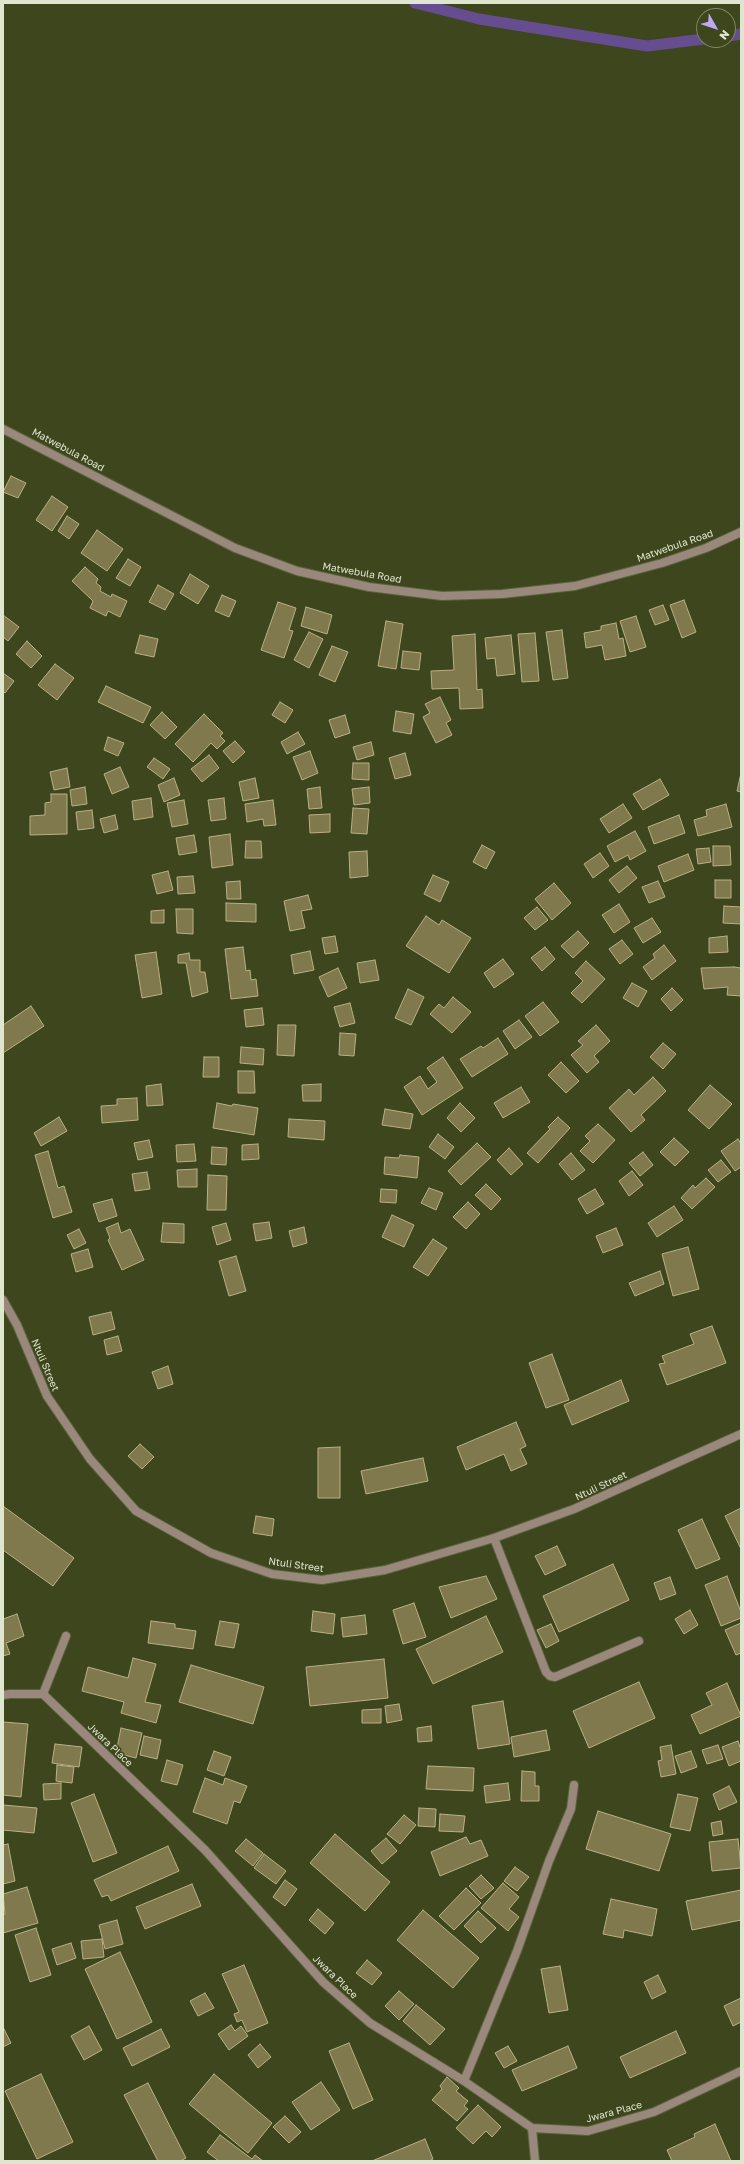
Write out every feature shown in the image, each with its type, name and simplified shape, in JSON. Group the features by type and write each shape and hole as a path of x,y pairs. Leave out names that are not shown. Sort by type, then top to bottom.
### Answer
{"street":[{"name":"Matwebula Road","path":"3,429 235,548 298,571 369,587 442,596 502,594 575,586 662,563 706,548 741,532"},
{"name":"Ntuli Street","path":"3,1300 17,1325 47,1396 90,1459 136,1510 211,1553 272,1574 322,1580 385,1570 494,1538 574,1509 741,1434"},
{"path":"494,1538 546,1672 550,1676 555,1676 640,1641"},
{"path":"3,1695 43,1694 66,1636"},
{"name":"Jwara Place","path":"43,1694 205,1850 323,1982 370,2023 464,2081 532,2128 588,2131 654,2112 741,2071"},
{"path":"464,2081 517,1951 549,1861 571,1809 574,1785"},
{"path":"532,2128 535,2161"}],"building":[{"path":"11,476 26,483 18,498 3,492"},
{"path":"52,496 68,507 52,531 36,520"},
{"path":"67,516 79,524 69,539 58,531"},
{"path":"97,530 123,549 107,571 81,553"},
{"path":"128,559 141,567 130,586 116,578"},
{"path":"85,567 98,579 96,583 101,587 100,591 111,597 112,594 127,601 120,617 108,611 106,616 90,608 93,601 72,581"},
{"path":"190,574 209,586 198,604 180,593"},
{"path":"158,585 174,594 165,610 149,602"},
{"path":"222,595 236,601 229,617 215,611"},
{"path":"684,600 696,632 682,638 670,605"},
{"path":"278,602 296,608 289,630 293,631 284,658 261,650"},
{"path":"663,605 669,620 655,625 649,610"},
{"path":"306,607 332,615 327,634 301,626"},
{"path":"3,615 19,627 8,641 3,637"},
{"path":"636,616 646,647 630,652 620,621"},
{"path":"386,621 403,624 396,669 378,666"},
{"path":"616,623 619,639 623,638 626,656 605,660 602,645 586,648 584,633 601,630 601,626"},
{"path":"562,630 568,678 553,680 546,632"},
{"path":"309,632 323,639 309,668 294,660"},
{"path":"535,633 539,681 522,682 518,634"},
{"path":"475,634 477,690 482,689 483,708 460,709 459,688 432,689 431,671 454,670 452,636"},
{"path":"140,635 158,639 154,657 135,653"},
{"path":"511,635 515,674 497,676 495,658 487,659 485,638"},
{"path":"27,641 42,656 31,668 16,654"},
{"path":"332,646 348,652 335,682 319,675"},
{"path":"403,651 421,653 419,670 401,668"},
{"path":"55,664 74,678 57,700 38,685"},
{"path":"3,673 14,681 5,693 3,691"},
{"path":"106,686 151,707 143,723 98,702"},
{"path":"440,697 451,720 446,723 452,735 436,743 423,717 430,713 425,704"},
{"path":"280,702 293,710 285,723 272,715"},
{"path":"396,711 414,714 411,734 393,731"},
{"path":"162,712 177,727 165,739 150,725"},
{"path":"204,714 223,733 220,736 225,741 217,749 211,743 193,762 175,744"},
{"path":"345,715 350,733 335,738 329,720"},
{"path":"298,732 305,744 287,754 281,742"},
{"path":"108,737 124,743 118,756 104,750"},
{"path":"235,741 245,752 233,763 223,751"},
{"path":"371,742 374,755 357,760 353,747"},
{"path":"310,751 318,773 302,780 293,757"},
{"path":"405,753 411,775 395,779 389,758"},
{"path":"209,755 219,768 202,782 191,769"},
{"path":"154,758 170,769 163,779 147,767"},
{"path":"353,763 369,763 369,780 352,779"},
{"path":"120,767 129,787 112,794 104,774"},
{"path":"67,768 70,787 54,790 50,772"},
{"path":"741,773 741,792 737,791"},
{"path":"174,778 180,795 164,802 158,785"},
{"path":"255,778 259,798 243,801 239,782"},
{"path":"660,779 669,795 643,810 633,794"},
{"path":"85,787 87,804 72,806 70,790"},
{"path":"320,787 322,808 309,809 307,789"},
{"path":"369,787 370,803 354,805 352,789"},
{"path":"51,794 67,794 67,834 30,835 30,816 45,815 45,803 51,802"},
{"path":"151,798 153,817 134,820 132,801"},
{"path":"224,798 226,819 211,821 208,800"},
{"path":"184,800 188,824 172,827 167,803"},
{"path":"273,800 276,825 264,826 263,819 247,822 245,804"},
{"path":"623,804 632,818 609,833 600,819"},
{"path":"726,804 732,827 698,836 694,820 707,816 706,810"},
{"path":"353,808 369,809 367,834 351,833"},
{"path":"92,810 94,828 78,830 76,812"},
{"path":"330,814 330,832 310,833 309,815"},
{"path":"115,815 118,829 104,833 100,819"},
{"path":"679,815 685,833 654,844 648,827"},
{"path":"635,831 646,851 630,860 628,855 615,862 607,846"},
{"path":"230,834 233,865 212,868 209,837"},
{"path":"194,835 197,852 179,855 176,838"},
{"path":"246,841 261,841 262,858 245,858"},
{"path":"482,845 495,852 486,869 473,862"},
{"path":"713,846 730,846 731,865 713,866"},
{"path":"709,848 711,862 698,864 696,849"},
{"path":"367,851 368,876 350,878 349,852"},
{"path":"600,853 609,866 593,878 584,864"},
{"path":"688,854 694,870 664,882 658,866"},
{"path":"627,866 637,878 619,893 609,880"},
{"path":"168,871 173,890 157,894 152,875"},
{"path":"433,875 449,882 440,902 424,894"},
{"path":"193,876 195,893 178,894 177,877"},
{"path":"715,880 731,880 731,898 715,898"},
{"path":"240,881 241,899 227,899 226,882"},
{"path":"658,881 665,897 649,903 642,887"},
{"path":"554,883 571,903 552,920 535,899"},
{"path":"308,895 312,909 301,911 305,928 290,931 284,901"},
{"path":"226,903 256,904 256,922 226,921"},
{"path":"619,904 630,922 614,933 602,915"},
{"path":"724,906 741,907 741,924 723,923"},
{"path":"537,907 548,920 535,930 524,918"},
{"path":"176,909 193,909 193,934 177,933"},
{"path":"164,910 164,923 151,923 151,911"},
{"path":"426,916 439,925 442,920 471,938 449,973 406,946"},
{"path":"652,918 661,932 643,943 634,928"},
{"path":"578,931 589,943 573,958 561,946"},
{"path":"335,936 338,952 325,954 322,938"},
{"path":"727,936 728,952 709,953 709,938"},
{"path":"622,940 633,954 620,964 609,949"},
{"path":"664,945 676,961 652,980 643,967 655,958 653,954"},
{"path":"243,947 246,971 250,970 251,980 256,979 258,996 231,999 225,949"},
{"path":"545,947 555,959 542,971 531,958"},
{"path":"310,951 314,970 294,974 291,955"},
{"path":"156,952 162,994 142,998 135,955"},
{"path":"189,953 190,960 200,960 200,972 205,972 208,992 192,997 186,963 178,963 178,955"},
{"path":"503,959 514,974 494,988 484,973"},
{"path":"375,960 379,980 360,983 357,963"},
{"path":"586,961 605,979 582,1003 571,993 583,981 575,973"},
{"path":"338,968 347,988 328,997 319,977"},
{"path":"701,968 741,968 741,996 727,995 728,987 704,989"},
{"path":"632,983 647,991 638,1007 623,998"},
{"path":"672,988 683,1000 671,1011 661,999"},
{"path":"408,989 424,997 411,1025 395,1018"},
{"path":"453,997 471,1012 452,1033 430,1014 439,1004 444,1008"},
{"path":"543,1002 559,1022 540,1036 525,1016"},
{"path":"350,1003 355,1023 340,1027 334,1007"},
{"path":"31,1006 44,1026 3,1053 3,1025"},
{"path":"262,1008 264,1025 246,1027 244,1010"},
{"path":"519,1020 532,1037 515,1049 503,1031"},
{"path":"278,1025 296,1025 294,1056 277,1055"},
{"path":"596,1025 610,1041 594,1056 599,1062 587,1073 571,1055 583,1045 578,1041"},
{"path":"340,1033 356,1034 354,1056 339,1055"},
{"path":"498,1038 508,1054 472,1077 460,1059 481,1046 483,1048"},
{"path":"663,1043 676,1054 663,1069 650,1057"},
{"path":"241,1047 264,1049 263,1065 240,1063"},
{"path":"204,1057 219,1057 219,1077 203,1077"},
{"path":"443,1057 463,1088 422,1115 404,1087 420,1076 428,1089 437,1082 427,1068"},
{"path":"561,1062 579,1081 566,1093 548,1075"},
{"path":"238,1071 254,1071 255,1093 238,1093"},
{"path":"653,1077 666,1091 641,1115 645,1120 631,1132 609,1108 629,1089 634,1095"},
{"path":"161,1084 163,1105 147,1106 146,1086"},
{"path":"321,1084 321,1101 303,1101 302,1085"},
{"path":"710,1085 732,1104 709,1129 688,1110"},
{"path":"521,1087 530,1102 503,1118 494,1103"},
{"path":"137,1098 138,1120 102,1123 101,1106 117,1105 117,1099"},
{"path":"217,1103 258,1108 254,1135 213,1128"},
{"path":"460,1103 475,1118 461,1132 447,1118"},
{"path":"385,1109 413,1114 410,1129 382,1125"},
{"path":"59,1117 67,1131 41,1146 34,1133"},
{"path":"558,1117 570,1128 538,1163 527,1153 550,1129 548,1127"},
{"path":"289,1119 325,1121 324,1140 288,1137"},
{"path":"598,1124 615,1140 593,1163 580,1151 590,1141 585,1136"},
{"path":"438,1134 454,1147 445,1159 429,1147"},
{"path":"674,1138 689,1152 675,1166 660,1152"},
{"path":"738,1139 741,1144 741,1167 735,1171 721,1151"},
{"path":"149,1140 153,1157 138,1160 134,1143"},
{"path":"477,1143 491,1157 461,1185 448,1171"},
{"path":"194,1144 196,1161 177,1162 176,1145"},
{"path":"258,1144 259,1159 242,1160 242,1145"},
{"path":"212,1147 227,1148 226,1165 211,1164"},
{"path":"509,1148 523,1164 511,1175 497,1160"},
{"path":"48,1151 58,1188 64,1186 72,1212 53,1218 35,1155"},
{"path":"643,1152 653,1165 640,1176 629,1163"},
{"path":"571,1153 585,1170 572,1180 559,1164"},
{"path":"400,1155 419,1157 417,1178 384,1174 385,1157 399,1158"},
{"path":"721,1160 731,1172 718,1182 708,1170"},
{"path":"197,1169 197,1187 178,1187 177,1170"},
{"path":"632,1171 643,1185 629,1196 619,1181"},
{"path":"147,1172 150,1189 135,1191 132,1174"},
{"path":"208,1175 227,1176 226,1210 207,1210"},
{"path":"706,1178 715,1187 692,1209 681,1198 693,1185 695,1188"},
{"path":"486,1184 501,1199 491,1210 475,1195"},
{"path":"429,1188 443,1193 436,1210 421,1203"},
{"path":"381,1189 397,1190 396,1203 380,1202"},
{"path":"595,1189 604,1204 587,1214 578,1199"},
{"path":"112,1199 117,1216 99,1222 93,1204"},
{"path":"468,1202 480,1214 466,1229 453,1217"},
{"path":"674,1206 683,1220 657,1237 648,1223"},
{"path":"392,1215 414,1225 404,1247 382,1237"},
{"path":"269,1222 272,1238 256,1241 253,1224"},
{"path":"118,1223 121,1233 130,1229 144,1260 122,1270 108,1240 110,1238 106,1228"},
{"path":"163,1223 184,1224 184,1243 161,1242"},
{"path":"226,1223 231,1240 217,1245 212,1227"},
{"path":"304,1227 307,1243 293,1247 289,1231"},
{"path":"616,1228 623,1245 603,1253 596,1236"},
{"path":"79,1229 86,1243 74,1249 67,1235"},
{"path":"433,1239 447,1248 428,1276 413,1267"},
{"path":"688,1247 699,1289 673,1296 662,1254"},
{"path":"88,1249 93,1267 76,1272 71,1254"},
{"path":"236,1256 246,1291 229,1296 219,1261"},
{"path":"660,1271 664,1284 635,1296 629,1283"},
{"path":"111,1312 115,1329 93,1335 89,1317"},
{"path":"712,1326 726,1363 667,1385 659,1364 665,1363 662,1356 694,1344 690,1334"},
{"path":"118,1336 122,1351 107,1355 104,1340"},
{"path":"552,1354 569,1400 546,1408 529,1363"},
{"path":"168,1366 173,1384 158,1389 152,1372"},
{"path":"621,1380 629,1401 572,1425 564,1405"},
{"path":"516,1422 526,1446 520,1449 527,1464 511,1471 504,1454 466,1470 457,1447"},
{"path":"140,1444 154,1457 142,1469 128,1456"},
{"path":"340,1447 340,1498 318,1498 318,1448"},
{"path":"423,1458 428,1481 366,1494 361,1471"},
{"path":"3,1506 74,1558 53,1586 3,1550"},
{"path":"741,1508 741,1549 725,1516"},
{"path":"256,1516 274,1519 272,1536 253,1533"},
{"path":"702,1519 720,1559 696,1569 678,1530"},
{"path":"557,1546 566,1565 545,1575 535,1556"},
{"path":"613,1564 629,1600 559,1632 543,1596"},
{"path":"486,1576 497,1599 451,1618 439,1587"},
{"path":"727,1576 741,1612 741,1618 721,1626 705,1585"},
{"path":"670,1577 676,1594 660,1600 654,1583"},
{"path":"414,1603 426,1637 403,1644 393,1610"},
{"path":"690,1610 698,1625 684,1634 675,1619"},
{"path":"313,1611 335,1614 333,1634 311,1631"},
{"path":"17,1614 24,1636 6,1643 10,1654 3,1656 3,1619"},
{"path":"365,1615 367,1634 343,1637 341,1618"},
{"path":"486,1616 503,1652 433,1684 416,1649"},
{"path":"151,1621 175,1624 175,1628 196,1631 193,1649 148,1643"},
{"path":"220,1621 239,1624 234,1648 215,1645"},
{"path":"741,1623 741,1653 736,1655 725,1630"},
{"path":"551,1624 559,1641 546,1648 537,1630"},
{"path":"133,1658 156,1664 145,1702 161,1705 156,1723 121,1713 124,1702 82,1691 88,1667 128,1678"},
{"path":"384,1659 388,1698 310,1706 306,1667"},
{"path":"191,1665 264,1687 253,1724 179,1702"},
{"path":"639,1682 655,1718 589,1748 573,1711"},
{"path":"727,1683 741,1716 700,1734 691,1715 712,1705 706,1693"},
{"path":"503,1701 510,1744 478,1749 472,1706"},
{"path":"399,1704 402,1720 387,1723 385,1706"},
{"path":"381,1709 381,1723 362,1723 362,1710"},
{"path":"3,1722 28,1724 21,1797 3,1795"},
{"path":"431,1726 432,1741 418,1742 417,1728"},
{"path":"121,1728 142,1733 136,1758 116,1753"},
{"path":"546,1730 550,1750 514,1757 511,1737"},
{"path":"144,1736 161,1740 157,1759 140,1755"},
{"path":"738,1741 741,1750 741,1761 729,1766 722,1747"},
{"path":"55,1744 82,1747 79,1767 52,1763"},
{"path":"671,1745 676,1774 661,1777 658,1761 662,1760 660,1747"},
{"path":"718,1745 723,1759 707,1764 702,1750"},
{"path":"214,1751 231,1757 224,1776 207,1770"},
{"path":"691,1751 697,1767 681,1773 675,1756"},
{"path":"167,1760 183,1765 177,1785 161,1781"},
{"path":"57,1765 74,1767 72,1783 56,1781"},
{"path":"428,1766 474,1768 473,1791 426,1789"},
{"path":"522,1771 535,1772 535,1786 539,1786 539,1801 521,1801"},
{"path":"205,1778 223,1785 225,1778 247,1786 240,1803 234,1801 227,1824 193,1812"},
{"path":"61,1783 61,1799 44,1800 43,1784"},
{"path":"508,1783 510,1800 486,1803 484,1786"},
{"path":"729,1786 737,1802 719,1810 713,1794"},
{"path":"94,1794 117,1853 93,1862 71,1803"},
{"path":"678,1794 698,1798 690,1831 670,1827"},
{"path":"3,1805 37,1808 34,1833 3,1830"},
{"path":"419,1808 436,1809 435,1827 418,1826"},
{"path":"598,1811 671,1834 659,1871 586,1849"},
{"path":"440,1814 465,1816 463,1832 439,1831"},
{"path":"404,1815 416,1825 400,1844 387,1834"},
{"path":"721,1821 723,1834 713,1836 711,1823"},
{"path":"335,1834 390,1882 365,1911 310,1863"},
{"path":"466,1837 470,1844 481,1840 488,1856 440,1876 431,1852"},
{"path":"386,1838 397,1851 382,1864 371,1851"},
{"path":"246,1839 263,1853 253,1866 235,1851"},
{"path":"738,1839 741,1868 712,1871 709,1842"},
{"path":"8,1844 15,1881 3,1884 3,1845"},
{"path":"168,1846 179,1871 111,1901 108,1895 102,1897 94,1880"},
{"path":"264,1854 286,1871 276,1884 254,1868"},
{"path":"515,1867 529,1877 517,1891 504,1881"},
{"path":"481,1875 494,1888 481,1899 469,1886"},
{"path":"285,1880 297,1889 285,1906 273,1897"},
{"path":"503,1883 519,1897 509,1909 519,1917 508,1931 481,1908"},
{"path":"192,1884 201,1906 145,1929 136,1907"},
{"path":"27,1887 38,1923 3,1933 3,1915 5,1914 3,1894"},
{"path":"466,1888 481,1903 454,1930 439,1916"},
{"path":"741,1890 741,1920 692,1930 686,1901"},
{"path":"611,1899 657,1909 652,1936 624,1930 623,1938 603,1934"},
{"path":"318,1909 334,1923 325,1934 309,1920"},
{"path":"423,1910 479,1958 453,1988 397,1940"},
{"path":"478,1911 496,1928 481,1943 464,1926"},
{"path":"117,1920 123,1944 105,1949 99,1925"},
{"path":"36,1928 51,1975 30,1982 15,1935"},
{"path":"102,1939 104,1957 83,1959 81,1941"},
{"path":"71,1943 76,1958 57,1965 52,1949"},
{"path":"120,1952 152,2022 117,2039 85,1969"},
{"path":"367,1960 382,1973 372,1985 356,1973"},
{"path":"244,1965 268,2023 247,2032 242,2020 237,2022 234,2014 239,2012 222,1974"},
{"path":"560,1966 568,2010 549,2013 541,1969"},
{"path":"658,1975 666,1992 652,1999 644,1982"},
{"path":"399,1991 414,2004 399,2020 385,2006"},
{"path":"205,1993 214,2008 198,2016 190,2001"},
{"path":"741,1998 741,2022 733,2026 724,2006"},
{"path":"416,2005 445,2029 430,2045 403,2021"},
{"path":"231,2025 235,2031 241,2026 248,2036 229,2050 218,2034"},
{"path":"89,2026 102,2050 84,2060 71,2036"},
{"path":"3,2027 11,2043 3,2047"},
{"path":"161,2029 170,2047 132,2066 123,2048"},
{"path":"676,2031 686,2053 630,2078 620,2057"},
{"path":"349,2043 373,2100 353,2109 329,2051"},
{"path":"260,2044 271,2057 258,2068 248,2055"},
{"path":"508,2046 517,2061 504,2068 495,2053"},
{"path":"568,2046 577,2068 522,2091 512,2070"},
{"path":"41,2074 73,2142 37,2159 5,2091"},
{"path":"214,2074 272,2123 248,2153 189,2104"},
{"path":"447,2077 459,2088 456,2091 468,2101 464,2106 468,2109 457,2121 432,2100 442,2089 440,2086"},
{"path":"321,2082 340,2110 311,2130 292,2102"},
{"path":"148,2083 186,2158 180,2161 158,2161 124,2095"},
{"path":"478,2105 501,2127 492,2137 486,2131 473,2144 456,2128"},
{"path":"285,2116 301,2132 289,2143 273,2127"},
{"path":"715,2124 731,2161 672,2161 667,2150 695,2137 694,2134"},
{"path":"220,2135 252,2159 255,2155 263,2161 219,2161 207,2152"},
{"path":"425,2139 433,2159 429,2161 372,2161"}],"waterway":[{"path":"415,3 479,19 647,46 696,40"},
{"path":"736,35 741,34"}]}
